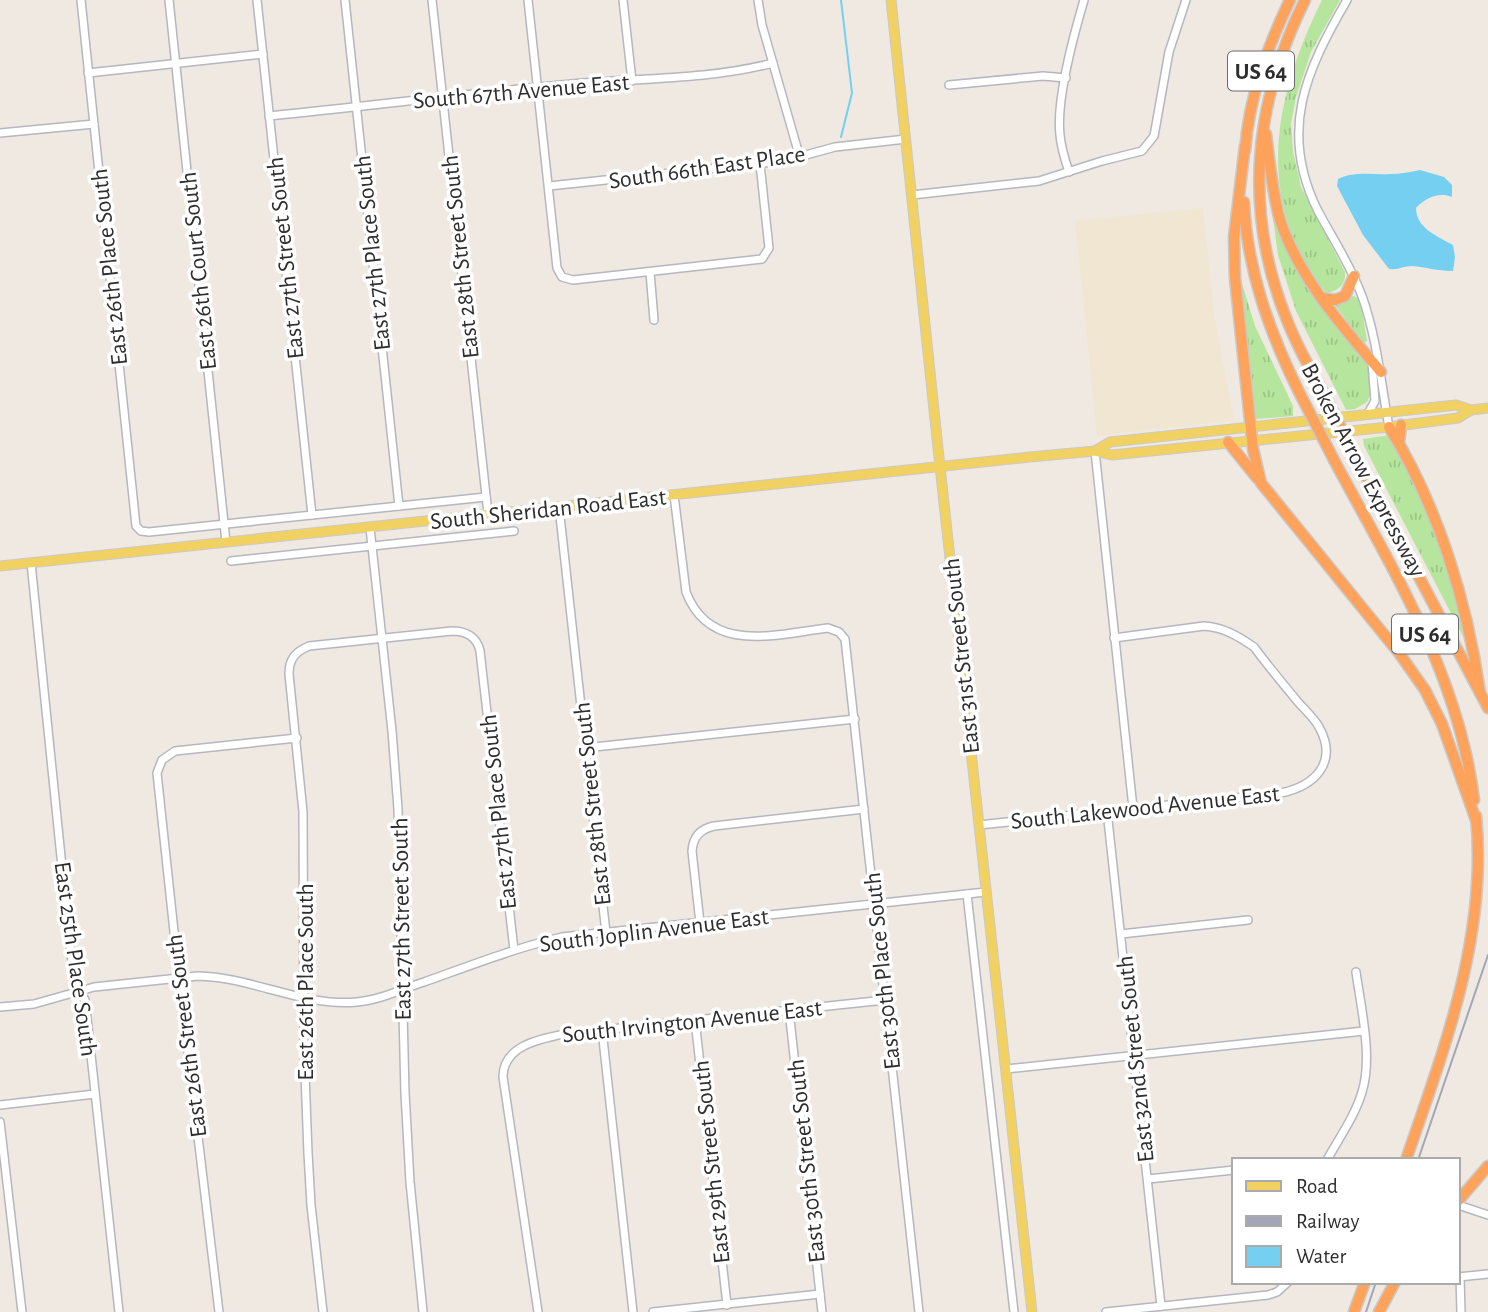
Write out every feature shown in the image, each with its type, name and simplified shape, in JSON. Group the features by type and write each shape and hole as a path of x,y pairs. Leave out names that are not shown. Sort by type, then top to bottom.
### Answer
{"highway":[{"name":"Broken Arrow Expressway","path":"1290,0 1262,65 1245,146 1244,212 1254,277 1269,328 1299,392 1416,614 1447,684 1466,748 1476,820 1477,889 1467,961 1447,1041 1407,1158"},
{"name":"Broken Arrow Expressway","path":"1305,0 1278,63 1264,118 1259,154 1258,202 1266,255 1286,318 1488,708"},
{"path":"1264,118 1274,195 1280,219 1306,276 1381,372"},
{"path":"1245,146 1234,237 1235,278 1252,441 1261,483"},
{"path":"1322,298 1335,300 1345,296 1354,276"},
{"path":"1399,443 1401,425"},
{"path":"1389,427 1421,488 1445,549 1473,641 1480,693"},
{"path":"1228,442 1399,653 1425,690 1442,724 1476,820"},
{"path":"1460,1200 1488,1166"},
{"path":"1354,1312 1364,1284"},
{"path":"1379,1312 1394,1284"}],"main road":[{"name":"East 31st Street South","path":"891,0 1032,1312"},
{"name":"South Sheridan Road East","path":"1095,451 1110,442 1455,405 1471,410 1488,408"},
{"name":"South Sheridan Road East","path":"0,566 1095,451 1112,455 1389,427 1458,418 1471,410"}],"street":[{"name":"East 26th Place South","path":"80,0 135,522 141,531"},
{"name":"East 26th Court South","path":"169,0 226,542"},
{"name":"East 27th Street South","path":"257,0 312,515"},
{"name":"East 27th Place South","path":"345,0 399,506"},
{"name":"East 28th Street South","path":"432,0 488,514"},
{"path":"528,0 557,268 562,276 573,280 756,261 765,257 769,244 760,164"},
{"path":"623,0 632,81"},
{"path":"758,0 762,25 800,158"},
{"path":"1069,172 1060,134 1066,78 1084,0"},
{"path":"912,195 1028,183 1102,160 1142,151 1153,136 1169,52 1186,0"},
{"name":"Broken Arrow Expressway","path":"1346,0 1325,37 1308,76 1299,113 1298,146 1308,189 1354,276 1368,316 1381,372 1389,427"},
{"path":"88,73 263,54"},
{"name":"South 67th Avenue East","path":"270,116 538,87 748,69 773,63"},
{"path":"948,85 1043,76 1066,78"},
{"path":"0,133 94,124"},
{"name":"South 66th East Place","path":"549,186 760,164 800,158 835,147 906,139"},
{"path":"650,272 654,320"},
{"name":"Broken Arrow Expressway","path":"1367,415 1375,401 1372,362 1374,348"},
{"path":"1095,451 1133,808"},
{"name":"East 30th Place South","path":"674,495 683,579 688,595 701,616 714,628 737,636 828,628 839,632 847,646 919,1312"},
{"name":"South Sheridan Road East","path":"141,531 486,497"},
{"name":"East 28th Street South","path":"559,507 606,933"},
{"name":"East 27th Street South","path":"370,527 398,809 407,1139 423,1312"},
{"name":"South Sheridan Road East","path":"231,561 514,531"},
{"name":"East 25th Place South","path":"31,563 71,956 76,981 85,1000 120,1312"},
{"name":"South Lakewood Avenue East","path":"979,825 1282,793 1310,783 1324,764 1326,753 1319,727 1254,647 1240,637 1204,626 1114,638"},
{"name":"East 27th Place South","path":"382,638 461,631 471,635 477,642 514,950"},
{"name":"East 26th Place South","path":"323,1312 308,1166 303,812 289,674 291,659 309,646 382,638"},
{"path":"586,748 855,719"},
{"name":"East 26th Street South","path":"219,1312 179,978 158,778 159,766 168,754 182,750 296,738"},
{"path":"700,923 692,851 694,840 699,833 714,826 864,810"},
{"name":"East 32nd Street South","path":"1107,811 1161,1306"},
{"name":"South Joplin Avenue East","path":"0,1007 34,1004 80,990 179,978 215,977 323,1001 357,1002 371,1000 514,950 562,937 986,892"},
{"path":"967,894 1014,1312"},
{"path":"1121,934 1248,920"},
{"path":"1328,1158 1362,1092 1366,1068 1356,972"},
{"name":"South Irvington Avenue East","path":"538,1312 503,1077 506,1060 516,1050 545,1039 602,1030 886,1000"},
{"name":"East 30th Street South","path":"789,1010 822,1312"},
{"name":"East 29th Street South","path":"695,1020 727,1305"},
{"path":"602,1030 633,1312"},
{"path":"1006,1069 1364,1031"},
{"path":"0,1105 95,1094"},
{"path":"0,1122 22,1312"},
{"path":"1148,1179 1232,1170"},
{"path":"1460,1204 1488,1216"},
{"path":"1460,1277 1488,1274"},
{"path":"1459,1284 1461,1312"},
{"path":"1106,1312 1268,1294 1286,1285"},
{"path":"653,1312 820,1294"}],"shaded area":[{"path":"1203,208 1214,315 1234,420 1097,436 1075,221"}],"green space":[{"path":"1322,0 1340,0 1311,52 1296,97 1291,124 1293,151 1301,187 1345,272 1340,287 1326,293 1312,274 1293,238 1283,204 1278,170 1279,135 1285,101 1294,67"},
{"path":"1272,211 1275,211 1279,226 1369,366 1370,395 1367,402 1355,409 1346,410 1296,311 1278,255"},
{"path":"1240,277 1255,326 1293,406 1293,416 1257,419 1253,416"},
{"path":"1353,296 1358,298 1363,316 1367,341 1363,343 1336,306"},
{"path":"1391,435 1440,546 1469,642 1466,642 1364,446 1363,439"}],"water":[{"path":"1420,170 1444,177 1452,185 1452,197 1433,196 1416,208 1423,226 1453,245 1453,271 1412,266 1389,269 1363,235 1337,186 1338,179 1351,175 1398,174"}],"waterway":[{"path":"841,0 852,93 841,137"}],"railway":[{"path":"1419,1158 1488,955"},
{"path":"1366,1312 1375,1284"}]}
